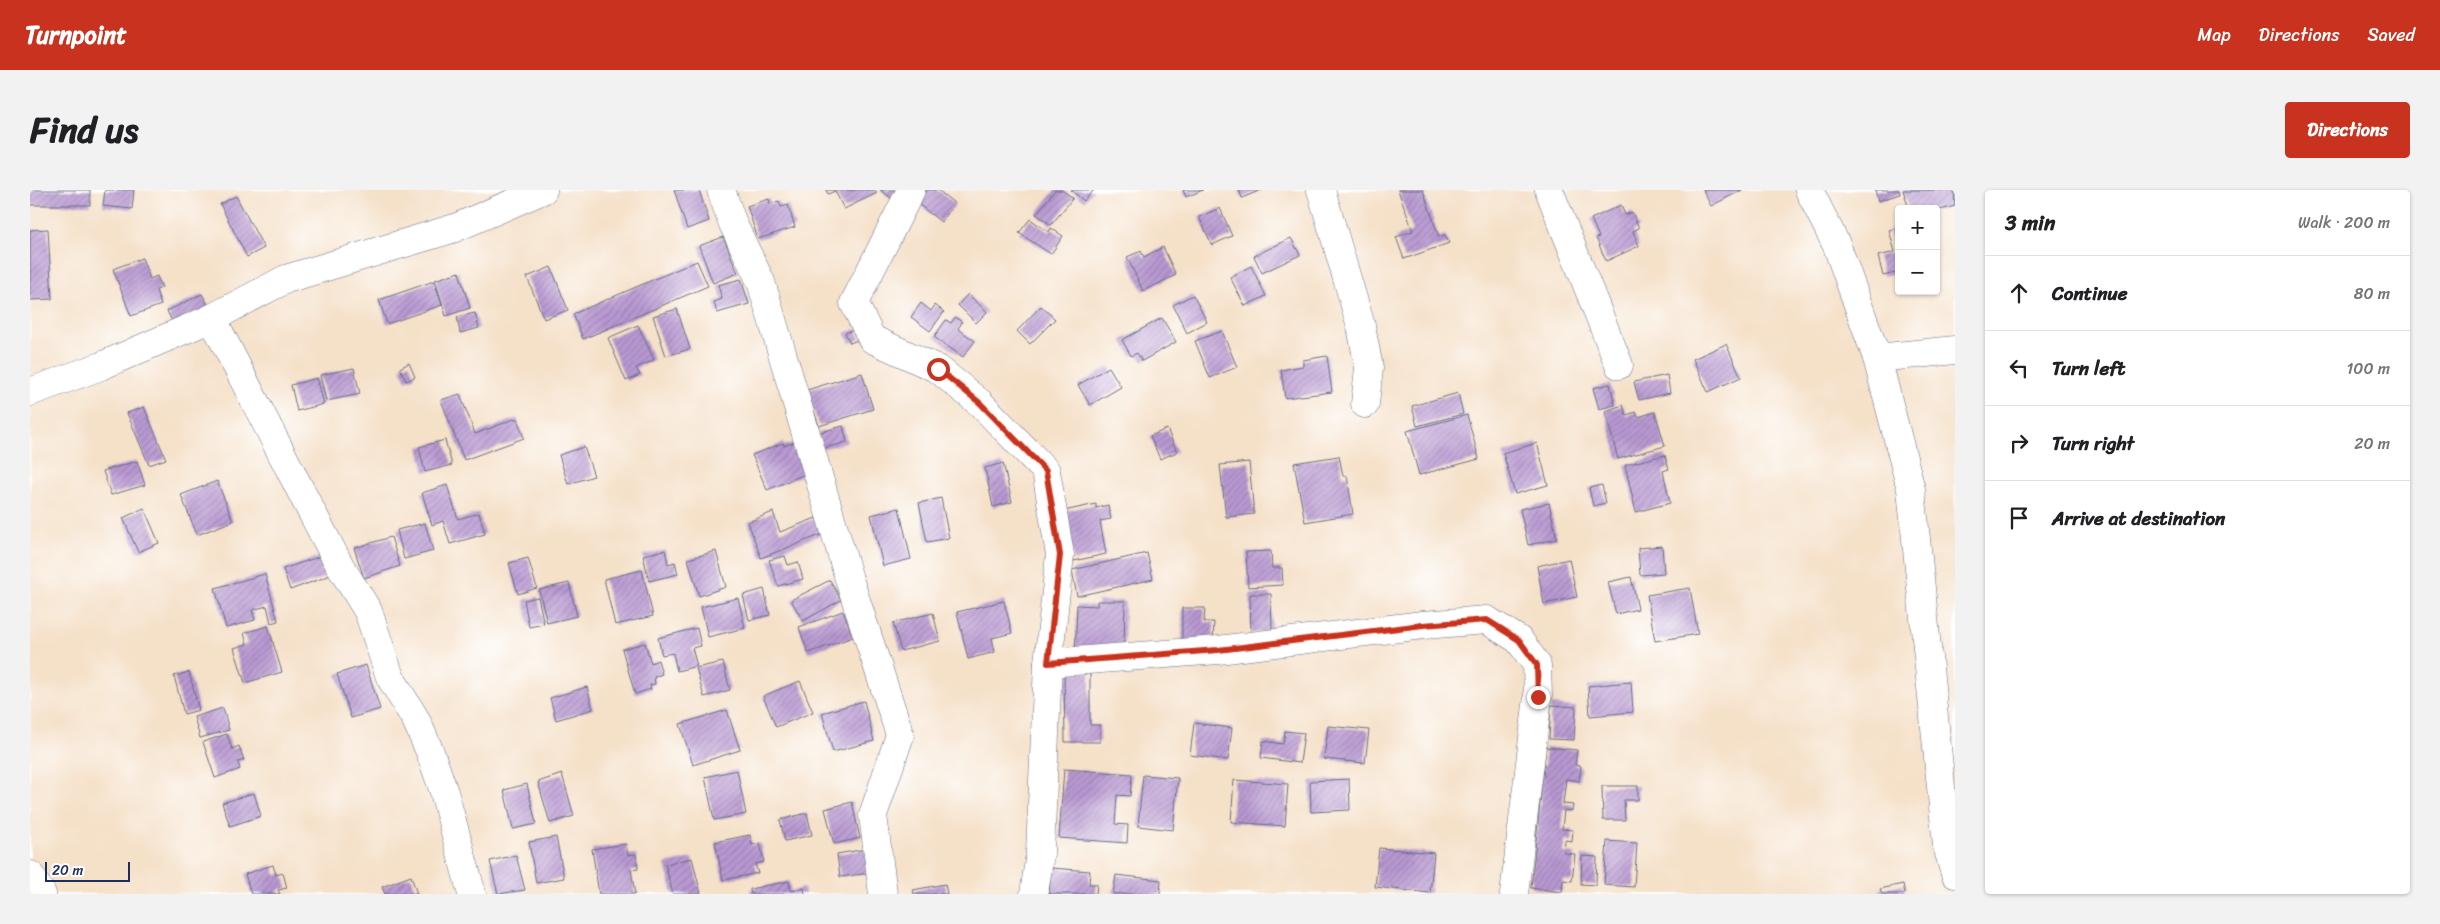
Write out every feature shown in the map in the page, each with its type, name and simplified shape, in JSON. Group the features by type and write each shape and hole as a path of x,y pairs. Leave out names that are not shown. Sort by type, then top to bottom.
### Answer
{"street":[{"path":"30,392 101,366 212,318 286,279 455,228 543,190"},
{"path":"721,190 733,224 761,282 846,569 900,735 873,815 884,894"},
{"path":"911,190 854,303 872,339 938,369 980,403 1046,471 1060,555 1048,663 1040,853 1034,894"},
{"path":"1321,190 1361,326 1369,368 1365,404"},
{"path":"1549,190 1619,366"},
{"path":"1809,190 1837,246 1877,358 1911,489 1946,836 1955,874"},
{"path":"212,318 327,542 368,611 390,677 416,720 430,752 444,792 472,894"},
{"path":"1877,358 1955,350"},
{"path":"1048,663 1218,650 1423,625 1487,620 1519,640 1537,665 1538,697 1514,894"},
{"path":"30,875 42,894"}],"building":[{"path":"30,190 90,190 90,205 30,205"},
{"path":"105,190 134,190 132,209 103,206"},
{"path":"674,190 699,190 709,221 687,229"},
{"path":"826,190 875,190 877,193 844,209 835,191 828,194"},
{"path":"880,190 897,190 891,198"},
{"path":"927,190 938,190 955,204 941,222 917,203"},
{"path":"1055,190 1062,190 1073,198 1051,225 1036,214"},
{"path":"1071,190 1094,190 1084,201"},
{"path":"1183,190 1203,190 1186,197"},
{"path":"1239,190 1261,190 1242,198"},
{"path":"1398,190 1423,190 1439,237 1445,235 1449,243 1404,259 1396,237 1413,231"},
{"path":"1703,190 1742,190 1711,206"},
{"path":"1875,190 1899,190 1900,194 1878,201"},
{"path":"1903,190 1954,190 1955,206 1940,210 1940,205 1908,205"},
{"path":"236,196 264,248 247,257 220,204"},
{"path":"769,199 770,204 779,201 781,207 788,205 795,227 758,239 747,206"},
{"path":"1621,205 1625,215 1632,212 1639,228 1633,231 1639,246 1606,261 1596,238 1599,237 1591,219"},
{"path":"1220,208 1232,236 1212,245 1199,217"},
{"path":"1030,219 1049,232 1051,228 1063,236 1051,254 1019,233"},
{"path":"1895,228 1895,252 1889,230"},
{"path":"48,229 52,299 30,300 30,230"},
{"path":"723,237 738,273 713,283 699,246"},
{"path":"1291,238 1300,255 1262,273 1254,256"},
{"path":"1163,247 1176,275 1143,291 1127,257 1141,251 1144,257"},
{"path":"1895,252 1895,273 1883,276 1878,256"},
{"path":"142,258 150,279 157,276 162,288 156,290 161,305 131,316 113,269"},
{"path":"697,261 708,286 583,339 573,314"},
{"path":"1251,266 1266,296 1245,306 1230,277"},
{"path":"551,267 568,310 544,319 527,277"},
{"path":"459,272 470,308 446,316 435,280"},
{"path":"741,279 749,304 717,313 714,302 722,299 718,285"},
{"path":"434,281 442,305 387,324 379,300"},
{"path":"202,294 214,316 178,333 167,311"},
{"path":"968,294 987,312 976,323 958,305"},
{"path":"1193,295 1207,322 1187,333 1173,305"},
{"path":"921,303 931,311 935,305 944,312 930,331 911,317"},
{"path":"1041,306 1055,319 1030,344 1017,331"},
{"path":"677,309 690,349 666,356 653,316"},
{"path":"475,313 479,328 460,333 457,317"},
{"path":"955,317 962,322 958,329 975,341 963,357 934,337 946,320 951,323"},
{"path":"1162,318 1176,342 1142,361 1137,353 1131,356 1122,340"},
{"path":"638,325 654,360 636,368 640,375 626,381 608,338"},
{"path":"856,329 860,339 850,343 845,333"},
{"path":"1222,331 1237,367 1210,378 1195,341"},
{"path":"1726,344 1741,377 1708,392 1693,359"},
{"path":"1327,356 1332,392 1285,398 1281,370 1303,366 1303,360"},
{"path":"409,363 415,377 406,381 400,368"},
{"path":"1109,367 1121,387 1090,405 1078,385"},
{"path":"354,368 360,394 326,401 320,375"},
{"path":"862,373 873,409 819,426 807,390"},
{"path":"1667,375 1670,393 1639,400 1634,382"},
{"path":"317,378 324,404 297,411 291,385"},
{"path":"1610,384 1615,405 1599,409 1593,388"},
{"path":"1458,393 1463,414 1417,426 1412,406"},
{"path":"460,394 475,434 517,418 524,438 464,460 441,400"},
{"path":"1623,405 1626,415 1636,412 1638,417 1655,412 1665,446 1618,459 1605,411"},
{"path":"144,407 166,459 149,465 127,413"},
{"path":"1467,415 1479,459 1419,475 1407,431"},
{"path":"843,426 847,442 822,449 818,433"},
{"path":"1167,429 1177,452 1160,459 1150,436"},
{"path":"445,440 452,465 425,472 419,447"},
{"path":"795,442 808,473 767,490 752,455 783,443 784,446"},
{"path":"1537,443 1548,485 1515,494 1503,453"},
{"path":"584,447 594,476 568,484 559,455"},
{"path":"1665,455 1669,469 1663,471 1670,503 1636,512 1625,465"},
{"path":"1339,456 1343,476 1347,476 1353,514 1305,522 1294,463"},
{"path":"137,461 145,485 111,495 103,471"},
{"path":"1249,462 1254,514 1226,517 1220,465"},
{"path":"1003,463 1012,502 993,507 985,468"},
{"path":"217,481 233,521 197,535 181,495"},
{"path":"447,485 458,519 479,513 485,534 450,544 443,521 432,525 422,493"},
{"path":"1602,485 1606,503 1593,506 1589,488"},
{"path":"941,498 949,538 927,542 919,503"},
{"path":"1549,503 1557,539 1528,545 1520,509"},
{"path":"1096,504 1096,508 1108,505 1111,519 1100,521 1106,554 1074,561 1064,511"},
{"path":"144,508 159,543 138,552 123,518"},
{"path":"899,508 911,559 883,566 871,515"},
{"path":"773,512 780,532 816,518 823,534 761,558 748,522"},
{"path":"425,523 433,551 404,559 397,530"},
{"path":"391,537 400,566 364,578 354,548"},
{"path":"1662,546 1664,573 1640,575 1638,548"},
{"path":"665,550 668,564 675,562 678,574 649,581 643,555"},
{"path":"716,551 726,587 699,596 688,559"},
{"path":"1271,551 1272,568 1282,568 1283,585 1248,587 1246,552"},
{"path":"1147,553 1153,579 1077,596 1072,570"},
{"path":"324,555 331,575 290,590 283,569"},
{"path":"785,556 788,565 798,562 803,579 778,586 769,560"},
{"path":"528,558 537,588 518,594 509,563"},
{"path":"1569,559 1577,597 1544,604 1537,566"},
{"path":"642,570 653,616 615,625 604,579"},
{"path":"265,574 278,621 271,623 267,606 252,610 255,620 226,628 215,588"},
{"path":"1631,577 1638,609 1616,614 1608,582"},
{"path":"830,580 841,600 803,621 791,600"},
{"path":"569,583 577,616 547,623 539,590"},
{"path":"1690,588 1698,634 1655,641 1647,595"},
{"path":"764,589 770,615 749,620 743,595"},
{"path":"1250,594 1271,594 1272,632 1251,633"},
{"path":"538,597 544,624 529,627 524,600"},
{"path":"738,598 745,628 708,637 701,607"},
{"path":"1004,601 1012,633 992,638 995,652 968,659 957,612"},
{"path":"1097,601 1125,601 1124,648 1075,659 1077,605 1097,606"},
{"path":"1182,608 1205,608 1204,622 1214,622 1213,642 1182,649"},
{"path":"843,611 853,637 808,653 799,627"},
{"path":"933,613 940,641 901,651 893,623"},
{"path":"268,626 282,672 245,683 234,648 247,644 244,633"},
{"path":"697,628 701,646 692,648 697,666 677,671 673,653 662,655 658,638"},
{"path":"645,643 651,663 658,660 662,674 654,677 655,684 650,685 651,689 635,694 622,649"},
{"path":"723,662 730,690 704,697 696,668"},
{"path":"366,665 380,709 351,718 337,674"},
{"path":"189,672 199,710 184,714 174,676"},
{"path":"1064,672 1090,672 1090,725 1100,725 1100,742 1065,742"},
{"path":"800,681 813,712 776,727 763,696"},
{"path":"1631,682 1633,712 1590,716 1588,686"},
{"path":"587,687 593,709 556,720 550,698"},
{"path":"864,701 874,741 833,752 822,713"},
{"path":"1551,705 1576,707 1574,740 1549,739"},
{"path":"223,708 229,730 200,738 194,717"},
{"path":"727,710 740,750 693,765 680,724"},
{"path":"1194,723 1232,728 1228,760 1190,755"},
{"path":"1328,726 1369,730 1365,763 1324,759"},
{"path":"1285,731 1304,733 1300,763 1261,758 1263,741 1283,744"},
{"path":"227,734 232,749 239,746 244,760 238,762 240,769 215,778 203,742"},
{"path":"1546,747 1577,750 1575,765 1581,766 1579,781 1566,779 1563,804 1573,805 1572,811 1564,810 1562,829 1573,830 1572,841 1565,840 1564,853 1575,854 1572,881 1563,880 1562,892 1531,888"},
{"path":"1064,769 1132,774 1130,796 1117,795 1115,824 1128,825 1127,843 1059,838"},
{"path":"737,770 746,814 714,820 705,777"},
{"path":"562,774 574,816 550,823 538,782"},
{"path":"1143,775 1178,778 1173,830 1138,826"},
{"path":"1349,779 1350,810 1311,812 1310,781"},
{"path":"1234,780 1288,784 1285,826 1231,822"},
{"path":"527,784 536,824 513,829 504,790"},
{"path":"1602,786 1638,786 1638,800 1624,800 1625,820 1603,820"},
{"path":"254,793 261,816 230,826 222,803"},
{"path":"852,802 860,838 834,844 825,809"},
{"path":"807,813 812,835 785,841 780,820"},
{"path":"750,835 752,845 760,843 764,862 755,864 758,873 723,880 715,842"},
{"path":"556,837 564,878 536,883 529,842"},
{"path":"1607,841 1637,843 1634,887 1604,885"},
{"path":"626,844 628,855 636,854 638,869 631,870 635,894 599,894 592,849"},
{"path":"1379,848 1434,853 1430,893 1375,887"},
{"path":"866,849 870,873 840,877 837,854"},
{"path":"516,855 525,890 498,894 490,861"},
{"path":"1582,856 1597,857 1596,885 1581,884"},
{"path":"692,858 701,894 673,894 665,864"},
{"path":"273,865 276,875 283,873 287,888 278,890 280,894 251,894 245,874"},
{"path":"1051,868 1090,871 1089,884 1097,884 1096,894 1049,894"},
{"path":"1116,875 1161,880 1160,894 1113,894"},
{"path":"411,876 417,894 385,894 382,887"},
{"path":"789,881 791,891 804,888 805,894 751,894 750,889"},
{"path":"945,884 947,894 914,894 913,890"},
{"path":"1903,884 1905,894 1882,894 1880,889"}],"route":[{"path":"938,369 980,403 1046,471 1060,555 1048,663 1218,650 1423,625 1487,620 1519,640 1537,665 1538,697"}]}
